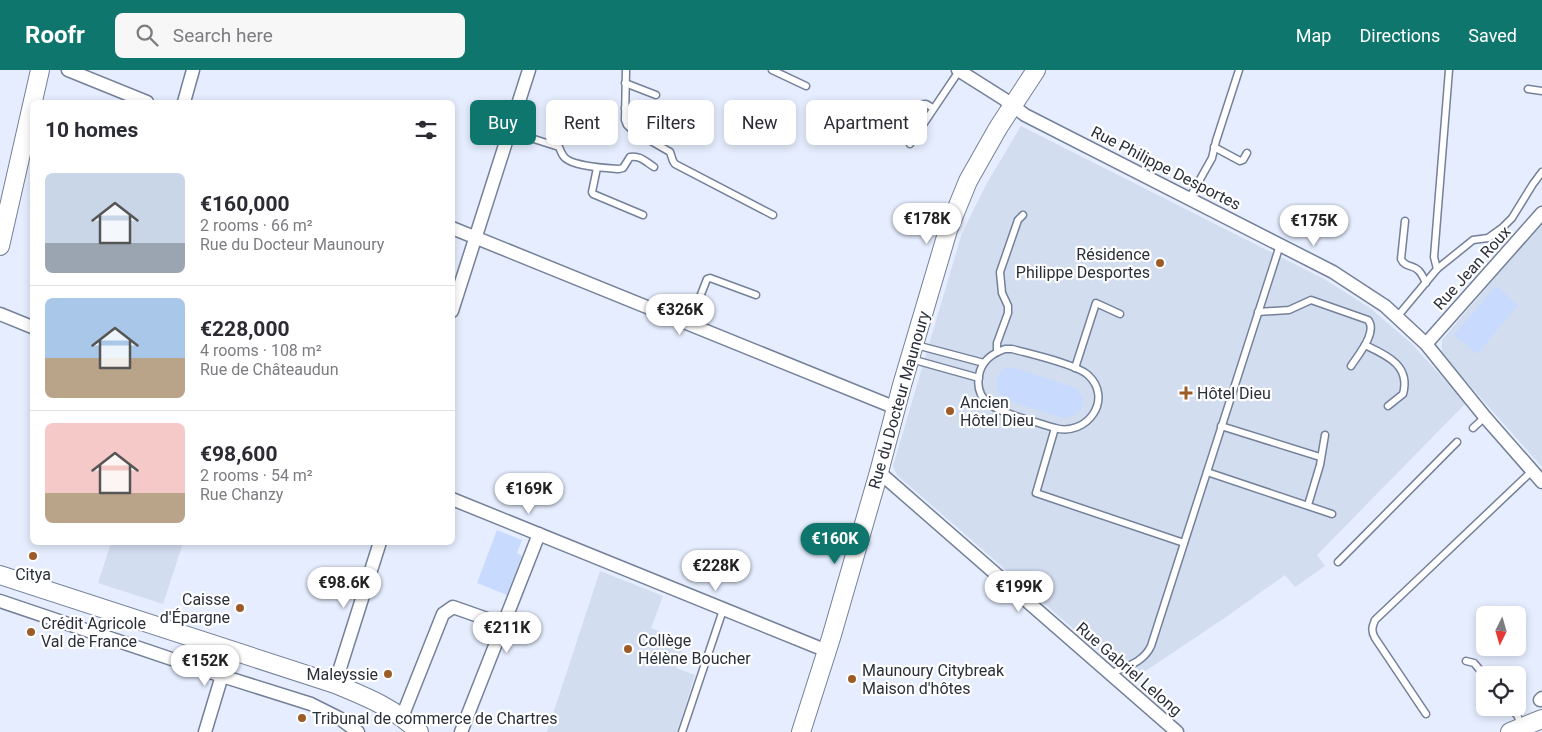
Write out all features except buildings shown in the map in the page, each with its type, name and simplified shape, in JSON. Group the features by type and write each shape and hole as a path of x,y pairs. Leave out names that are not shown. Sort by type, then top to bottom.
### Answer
{"main road":[{"path":"33,100 40,70"},
{"name":"Rue du Docteur Maunoury","path":"801,732 827,651 948,230 965,190 998,128 1036,70"},
{"path":"0,246 30,114"},
{"path":"6,577 335,684 376,700 402,717 419,732"},
{"path":"1516,729 1542,719"}],"street":[{"path":"68,70 142,100"},
{"path":"185,100 193,70"},
{"path":"519,100 528,70"},
{"name":"Rue Philippe Desportes","path":"958,70 1004,99 1025,115 1333,272 1385,306 1426,344 1485,417 1542,482"},
{"path":"455,301 505,145"},
{"name":"Rue Jean Roux","path":"1426,344 1542,213"},
{"path":"455,229 896,408"},
{"path":"0,314 30,326"},
{"name":"Rue Gabriel Lelong","path":"879,472 1177,732"},
{"path":"455,500 827,651"},
{"path":"461,732 539,534"},
{"path":"335,684 379,545"},
{"path":"0,601 311,704 339,718 358,732"},
{"path":"402,717 443,614 452,607 504,625"},
{"path":"205,732 230,649"}],"lane":[{"path":"626,70 625,120 632,130 670,152 675,164 773,215"},
{"path":"772,70 806,86"},
{"path":"927,117 958,70"},
{"path":"1189,199 1212,158 1239,70"},
{"path":"1437,269 1434,257 1449,70"},
{"path":"625,84 656,95"},
{"path":"1528,90 1542,91"},
{"path":"927,105 933,108"},
{"path":"536,140 559,147 567,160 597,168 623,168 630,157 634,156 639,157 654,167"},
{"path":"1214,147 1240,161 1243,160 1247,153"},
{"path":"597,168 593,194 643,215"},
{"path":"1397,317 1437,269 1474,240 1488,238 1512,218 1542,172"},
{"path":"998,352 997,343 1008,313 1008,306 1002,293 1000,272 1018,220 1023,215"},
{"path":"1405,221 1402,262 1407,266 1418,269 1426,283"},
{"path":"1110,674 1143,658 1147,654 1280,245"},
{"path":"690,325 707,279 710,278 756,295"},
{"path":"1258,312 1289,310 1308,301 1315,300 1368,320 1371,323 1371,329 1365,345 1351,366"},
{"path":"1076,368 1096,303 1120,314"},
{"path":"1365,345 1389,356 1399,366 1403,374 1403,394 1388,406"},
{"path":"1012,349 1076,368 1088,376 1096,388 1097,404 1095,411 1086,423 1079,427 1064,430 994,408 983,397 979,378 984,363 998,352 1012,349"},
{"path":"912,351 984,363"},
{"path":"912,351 979,378"},
{"path":"1473,428 1485,417"},
{"path":"1221,426 1320,457"},
{"path":"1055,428 1036,493 1184,543"},
{"path":"1308,505 1320,465 1325,435"},
{"path":"1338,562 1457,442"},
{"path":"1426,714 1372,633 1375,620 1532,471"},
{"path":"1207,472 1332,514"},
{"path":"682,732 723,610"},
{"path":"1466,661 1474,663 1477,666"},
{"path":"1516,729 1517,716"}],"shaded area":[{"name":"Hôtel Dieu","path":"1021,126 1324,279 1370,308 1412,344 1466,403 1317,555 1325,566 1295,587 1285,575 1132,680 897,475 893,466 962,233 987,183"},
{"path":"1542,222 1542,467 1442,354 1442,340"},
{"path":"1496,286 1518,305 1477,354 1454,335"},
{"path":"1006,368 1015,368 1076,388 1083,397 1081,409 1073,416 1064,418 1006,400 999,392 996,384 998,375"},
{"path":"497,530 522,540 517,553 522,556 507,595 477,583"},
{"path":"110,545 182,545 163,604 98,583"},
{"name":"Collège Hélène Boucher","path":"600,571 663,596 651,628 685,642 676,668 695,675 677,732 547,732"}],"place":[{"name":"Résidence Philippe Desportes","path":"1160,263"},
{"name":"Hôtel Dieu","path":"1186,393"},
{"name":"Ancien Hôtel Dieu","path":"950,411"},
{"name":"Citya","path":"33,556"},
{"name":"Caisse d'Épargne","path":"240,608"},
{"name":"Crédit Agricole Val de France","path":"31,632"},
{"name":"Collège Hélène Boucher","path":"628,649"},
{"name":"Maleyssie","path":"388,674"},
{"name":"Maunoury Citybreak Maison d'hôtes","path":"852,679"},
{"name":"Tribunal de commerce de Chartres","path":"302,718"}]}
